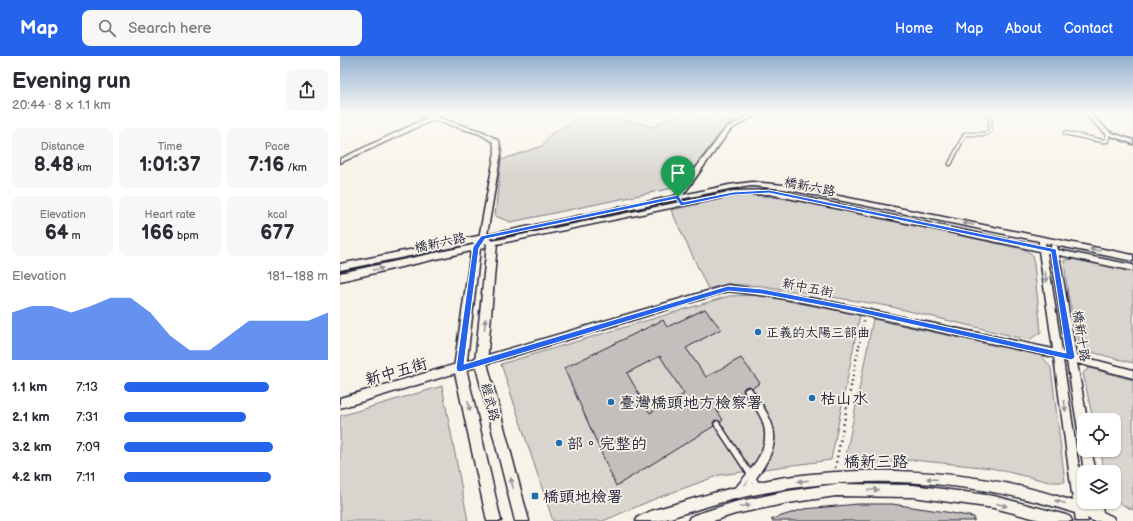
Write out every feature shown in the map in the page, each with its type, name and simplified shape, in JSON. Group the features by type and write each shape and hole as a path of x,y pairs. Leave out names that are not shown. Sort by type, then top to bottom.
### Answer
{"street":[{"path":"340,161 398,135"},
{"path":"476,247 483,238 498,152 496,141 485,135"},
{"path":"681,204 678,197 723,135"},
{"path":"1110,135 1133,142"},
{"name":"橋新六路","path":"340,267 678,197 752,184 784,187 1042,243 1054,250 1133,268"},
{"name":"橋新六路","path":"340,277 492,243 733,193 769,192 1042,243 1052,241 1133,258"},
{"path":"483,238 492,243"},
{"name":"橋新十路","path":"1052,241 1080,413"},
{"name":"經武路","path":"492,243 481,362 522,521"},
{"name":"橋新十路","path":"1042,243 1077,494"},
{"name":"經武路","path":"476,247 460,368 494,521"},
{"name":"新中五街","path":"340,403 728,288 762,292 866,312 1057,353 1133,374"},
{"name":"橋新三路","path":"642,521 651,517 740,492 754,480 833,477 910,476 990,485 1077,507"},
{"path":"694,521 735,508 788,497 836,490 913,490 994,502 1066,521"},
{"name":"橋新十路","path":"1079,509 1082,521"},
{"name":"橋新三路","path":"1081,509 1098,518 1109,521"}],"lane":[{"path":"950,164 965,135"},
{"path":"1073,135 1107,141 1108,135"},
{"path":"740,492 754,480 759,462 767,446 768,438 768,428 762,412 748,391"},
{"path":"718,424 754,480"}],"path":[{"path":"833,477 866,312"}],"shaded area":[{"path":"550,135 719,135 678,187 511,222 495,216 501,160 542,146"},
{"path":"741,195 780,198 843,209 1022,248 1033,255 1041,332 1029,340 888,306 763,286 727,284 708,289 671,210"},
{"path":"1074,259 1133,271 1133,363 1091,352 1079,342 1068,295 1064,260"},
{"path":"758,295 860,315 831,460 720,475 657,498 603,521 553,521 501,364 729,296"},
{"path":"873,319 1042,356 1051,368 1065,482 1050,482 991,468 913,460 844,466"},
{"path":"1089,368 1133,380 1133,510 1121,504 1121,465 1103,465 1102,457 1121,457 1121,413 1092,413 1083,373"},
{"path":"442,386 468,521 340,521 340,416"}],"building":[{"name":"臺灣橋頭地方檢察署","path":"705,309 721,329 686,348 706,377 741,358 760,383 752,388 749,386 745,387 743,389 744,393 716,409 723,420 720,422 715,420 713,423 714,426 616,486 564,368 663,320 667,327","holes":["660,356 684,394 650,413 627,373"]},
{"path":"858,504 892,504 974,517 974,521 772,521 772,519 804,509"}],"place":[{"name":"正義的太陽三部曲","path":"758,332"},
{"name":"枯山水","path":"812,398"},
{"name":"臺灣橋頭地方檢察署","path":"611,402"},
{"name":"部。完整的","path":"559,443"},
{"name":"橋頭地檢署","path":"535,496"}],"route":[{"path":"757,191 784,194 1054,250 1071,357 856,310 762,292 728,288 460,368 476,247 483,238 678,197 681,204 733,193 757,191"}]}
